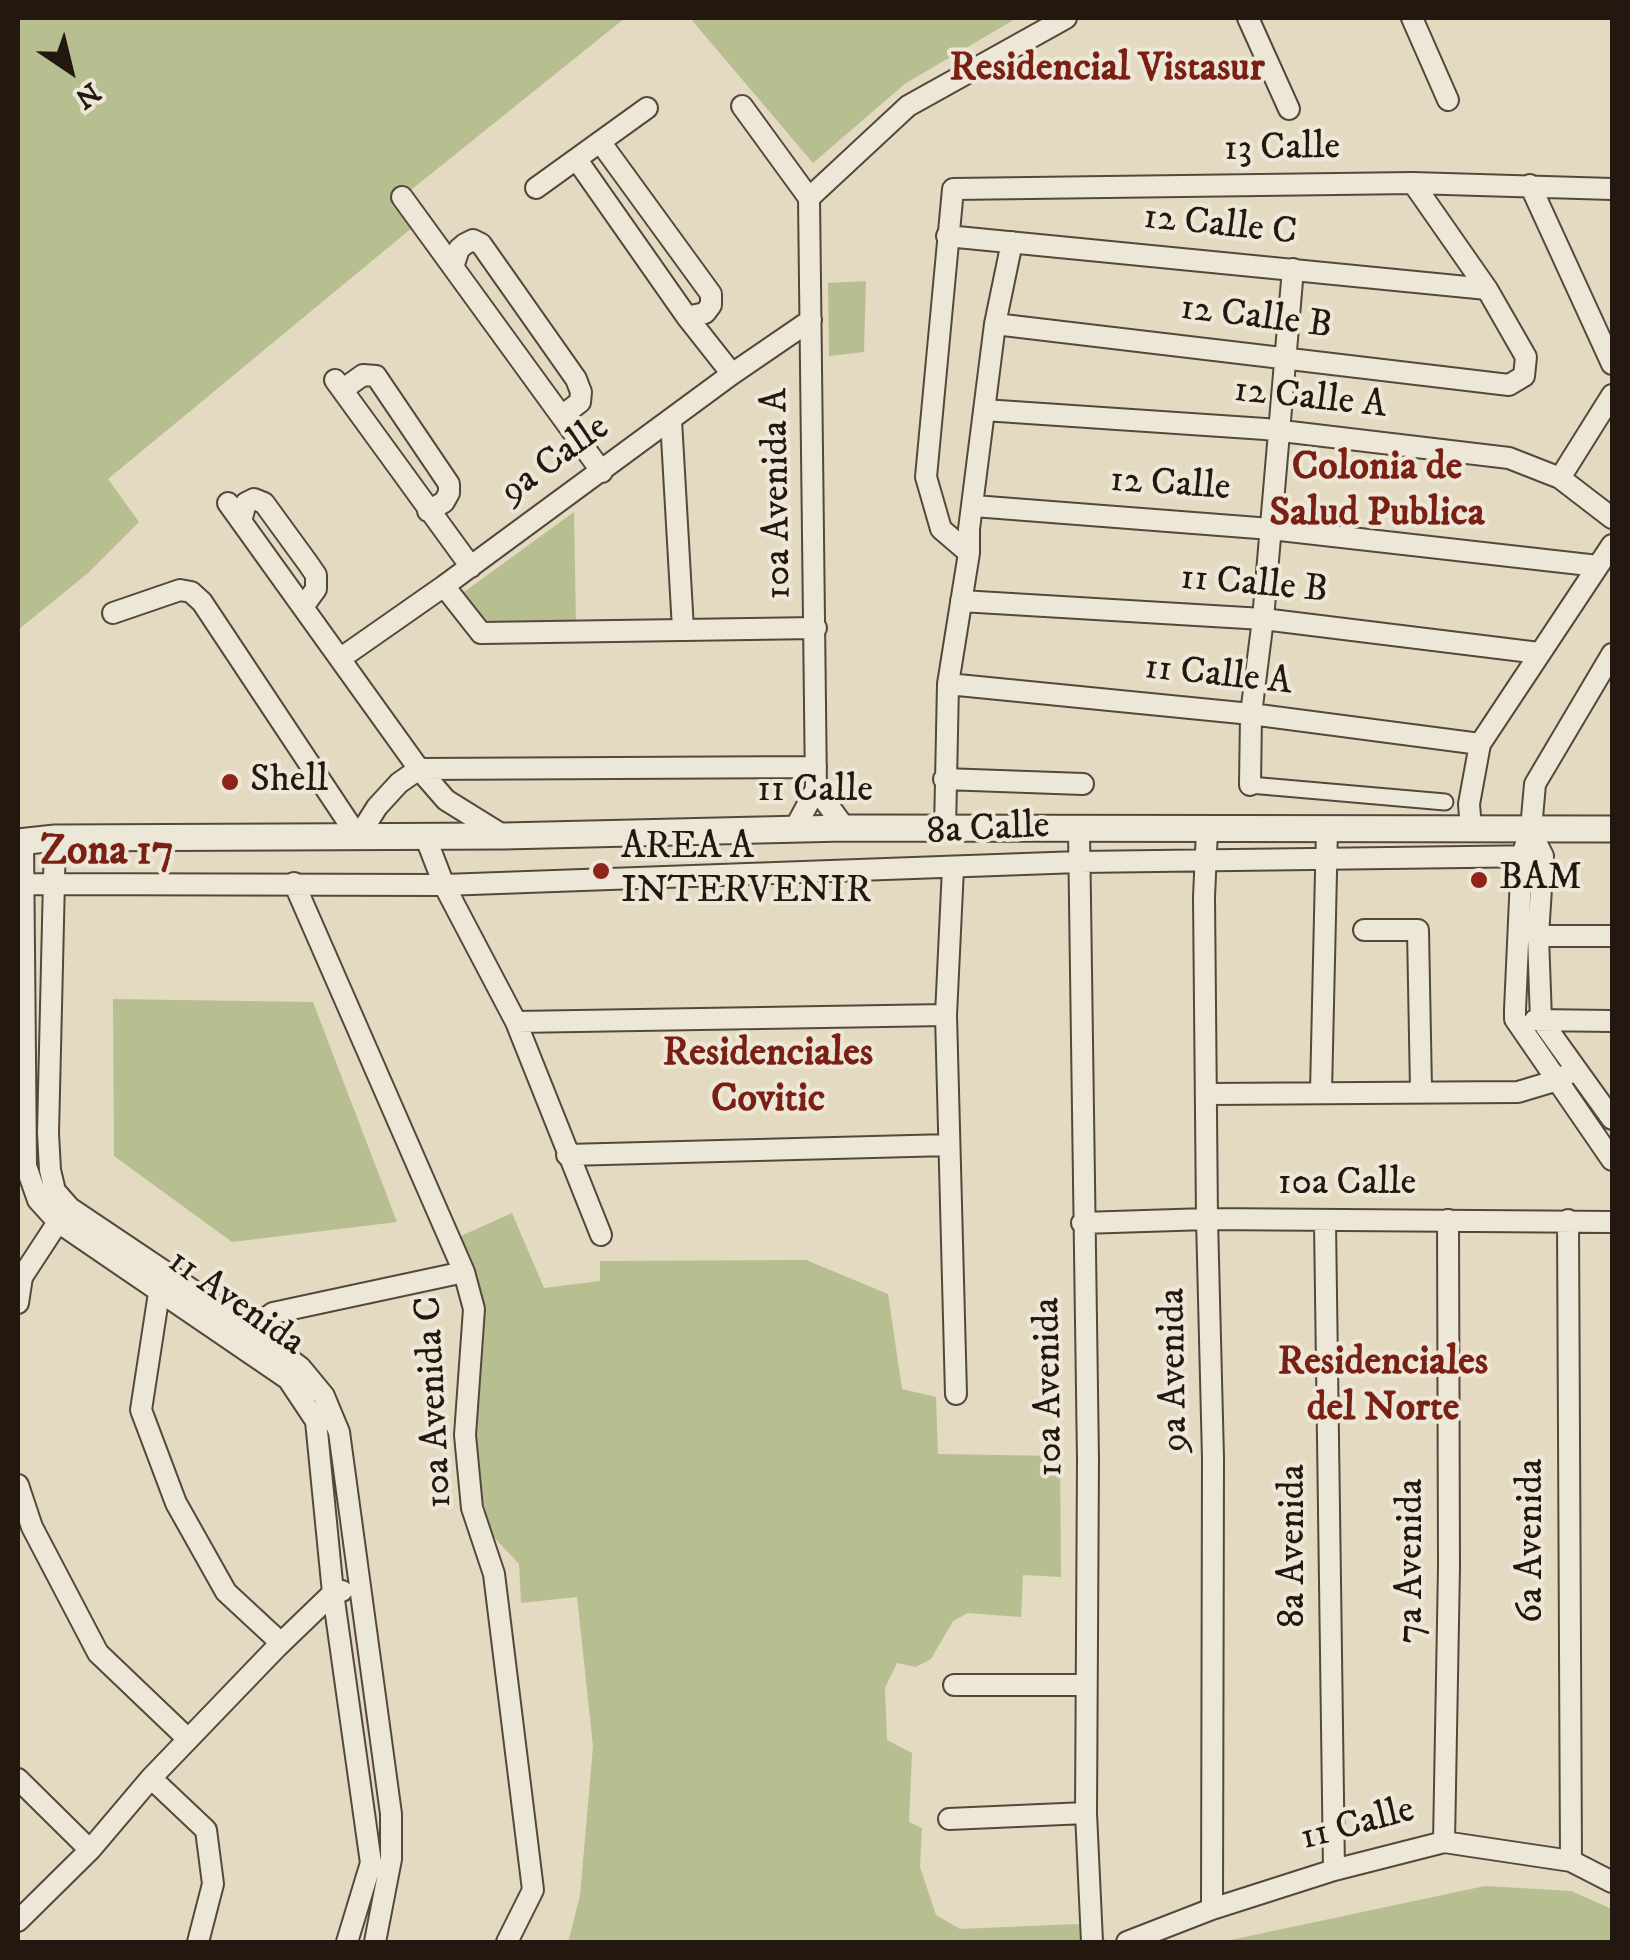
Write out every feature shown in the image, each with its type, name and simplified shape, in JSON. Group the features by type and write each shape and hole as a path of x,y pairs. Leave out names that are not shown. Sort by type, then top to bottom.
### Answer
{"street":[{"path":"742,106 808,198 908,106 1066,18"},
{"path":"1248,18 1289,109"},
{"path":"1412,18 1448,100"},
{"path":"536,188 646,108"},
{"path":"601,143 711,294 711,305 705,313 687,317"},
{"path":"577,160 687,317 732,374"},
{"path":"1413,183 1487,289"},
{"name":"13 Calle","path":"947,236 952,189 1413,183 1612,190"},
{"path":"1530,186 1612,364"},
{"path":"402,197 602,472"},
{"name":"10a Avenida A","path":"795,828 816,789 808,198"},
{"path":"947,236 926,477 941,530 969,553"},
{"name":"12 Calle C","path":"947,236 1487,289"},
{"path":"453,267 464,244 473,240 481,244 576,379 580,402 562,416"},
{"path":"945,830 948,684 969,553 995,324 1012,242"},
{"path":"1293,270 1252,714 1250,784 1445,802"},
{"name":"12 Calle B","path":"995,324 1509,385 1524,376 1526,357 1487,289"},
{"name":"9a Calle","path":"340,658 812,320"},
{"path":"428,511 444,502 449,484 376,376 364,374 340,387 428,511 470,567"},
{"path":"1560,478 1612,395"},
{"name":"12 Calle A","path":"984,410 1280,431 1509,458 1560,478 1612,518"},
{"path":"672,420 683,629"},
{"path":"241,521 246,503 254,499 264,503 308,562 316,576 316,589 304,607"},
{"path":"228,503 419,769 446,800 504,836"},
{"name":"12 Calle","path":"974,506 1271,528 1598,566"},
{"path":"1470,830 1469,804 1480,744 1612,546"},
{"path":"444,586 481,633 816,628"},
{"path":"113,612 180,590 192,592 358,837 376,806 419,769 816,767"},
{"name":"11 Calle B","path":"961,601 1263,619 1539,653"},
{"path":"1612,654 1535,784 1531,829 1541,1020 1612,1160"},
{"name":"11 Calle A","path":"948,684 1252,714 1480,744"},
{"path":"944,780 1083,784"},
{"path":"816,789 845,828"},
{"name":"11 Calle","path":"20,842 55,838 504,836 795,828 1612,830"},
{"path":"1322,1092 1327,828"},
{"name":"10a Avenida","path":"1079,830 1088,1460 1086,1813 1092,1942"},
{"name":"9a Avenida","path":"1207,830 1207,1219 1213,1458 1212,1909"},
{"path":"425,836 444,885 516,1022 601,1235"},
{"name":"11 Avenida","path":"55,838 48,1132 50,1170 56,1191 70,1208 242,1336 288,1379 316,1421 333,1594 382,1861"},
{"name":"11 Avenida","path":"20,842 22,1166 38,1200 58,1222 159,1293 300,1367 324,1396 339,1432 391,1814 382,1861"},
{"path":"1532,855 1515,1020 1612,1120"},
{"name":"8a Calle","path":"21,884 444,885 1079,862 1532,855"},
{"path":"953,868 946,1014 956,1394"},
{"name":"10a Avenida C","path":"294,884 464,1272 474,1309 465,1435 472,1508 494,1574 533,1890 506,1942"},
{"path":"1364,930 1418,930 1421,1090"},
{"path":"1538,936 1612,936"},
{"path":"516,1022 946,1014"},
{"path":"1515,1020 1612,1021"},
{"path":"1208,1094 1518,1092 1567,1074"},
{"path":"567,1155 949,1145"},
{"path":"22,1166 50,1170"},
{"name":"10a Calle","path":"1082,1223 1207,1219 1612,1222"},
{"name":"7a Avenida","path":"1444,1842 1449,1567 1448,1220"},
{"name":"6a Avenida","path":"1568,1220 1571,1862"},
{"path":"18,1303 22,1277 58,1222"},
{"name":"8a Avenida","path":"1325,1222 1334,1870"},
{"path":"242,1336 273,1313 464,1272"},
{"path":"159,1293 142,1410 176,1504 226,1592 281,1643"},
{"path":"18,1485 32,1527 98,1653 188,1739"},
{"path":"18,1921 90,1850 151,1778 281,1643 333,1594 359,1587"},
{"path":"954,1685 1086,1684"},
{"path":"151,1778 206,1830 213,1884 198,1942"},
{"path":"18,1780 90,1850"},
{"path":"949,1819 1086,1813"},
{"name":"11 Calle","path":"1128,1942 1212,1909 1334,1870 1444,1842 1571,1862 1612,1882"},
{"path":"347,1942 382,1861"},
{"path":"374,1942 382,1861"}],"green space":[{"path":"18,18 625,18 396,202 413,227 108,479 139,522 88,573 18,630"},
{"path":"690,18 1017,18 906,83 813,163"},
{"path":"866,281 864,352 829,356 828,283"},
{"path":"574,512 576,625 488,626 464,592"},
{"path":"113,999 313,1002 397,1222 232,1242 114,1156"},
{"path":"512,1213 544,1288 600,1281 600,1261 806,1260 888,1294 902,1389 936,1397 938,1454 1060,1456 1061,1577 1023,1575 1021,1617 968,1613 953,1621 931,1659 916,1667 897,1663 885,1688 887,1740 912,1753 909,1822 922,1828 920,1867 936,1915 960,1929 1077,1924 1110,1942 568,1942 580,1896 593,1746 577,1597 521,1603 519,1564 491,1534 468,1436 472,1284 452,1240"},
{"path":"1485,1886 1571,1891 1612,1909 1612,1942 1221,1942"}],"place":[{"name":"Shell","path":"230,782"},
{"name":"AREA A INTERVENIR","path":"601,871"},
{"name":"BAM","path":"1479,880"}],"district":[{"name":"Residencial Vistasur","path":"1107,71"},
{"name":"Colonia de Salud Publica","path":"1377,493"},
{"name":"Zona 17","path":"107,854"},
{"name":"Residenciales Covitic","path":"768,1079"},
{"name":"Residenciales del Norte","path":"1383,1388"}]}
